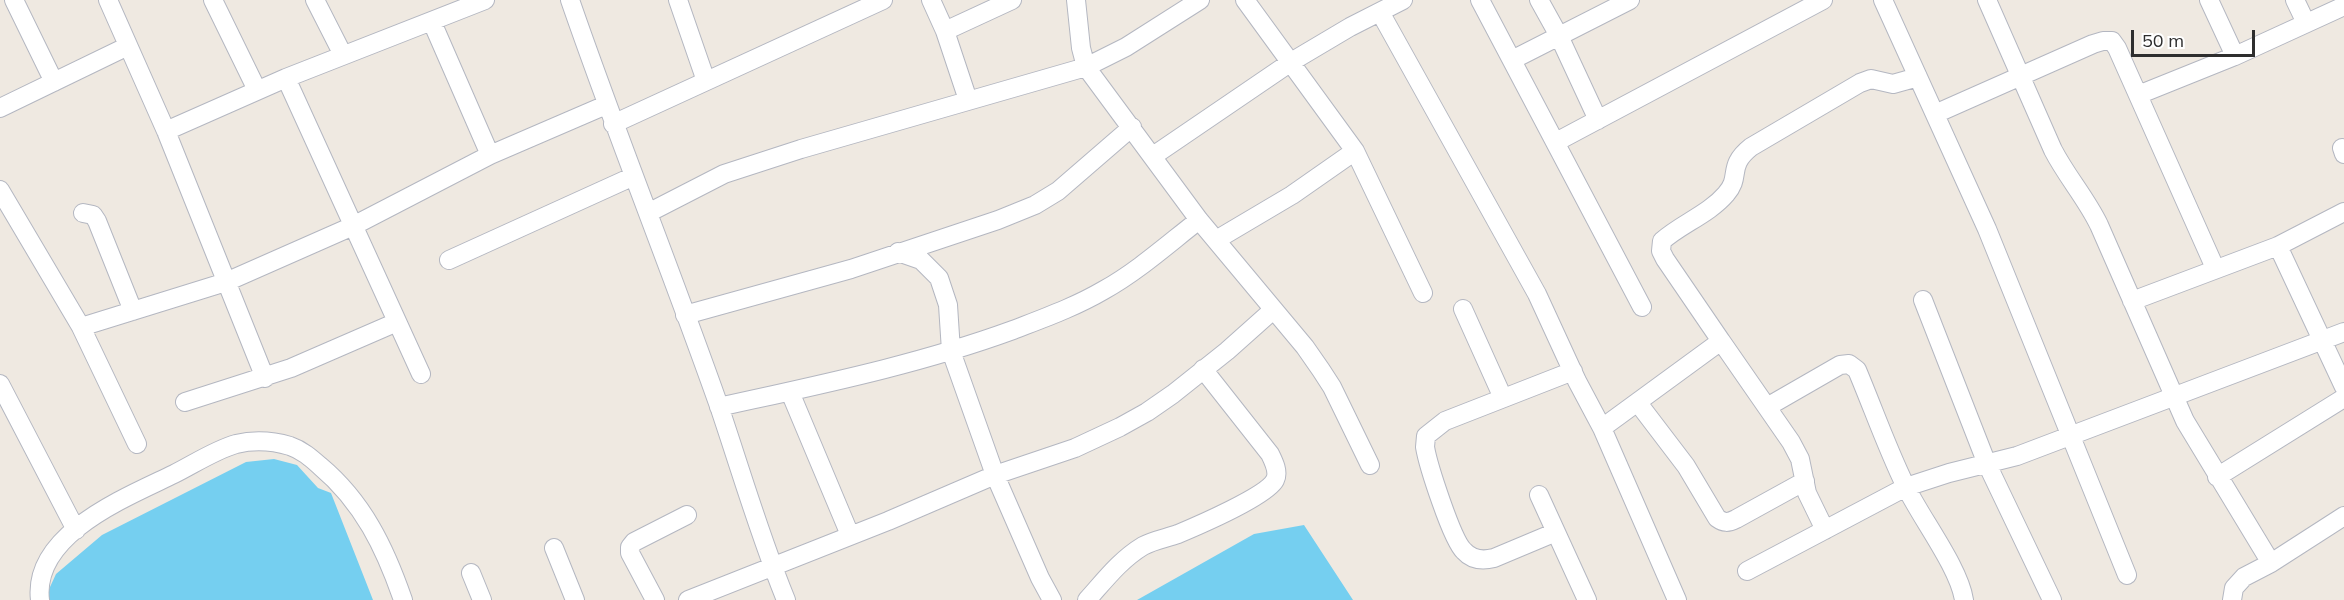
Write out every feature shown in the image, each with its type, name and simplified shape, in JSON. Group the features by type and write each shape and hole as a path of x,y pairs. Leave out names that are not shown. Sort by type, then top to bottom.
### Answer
{"street":[{"path":"14,0 54,82"},
{"path":"108,0 166,131 266,378"},
{"path":"213,0 257,90"},
{"path":"315,0 343,55"},
{"path":"166,131 286,78 485,0"},
{"path":"570,0 606,105 719,407 772,566 786,600"},
{"path":"678,0 706,81"},
{"path":"614,124 883,0"},
{"path":"931,0 945,31 968,100"},
{"path":"945,31 1012,0"},
{"path":"1076,0 1081,48 1086,67 1199,220 1305,347 1327,379 1370,465"},
{"path":"648,213 724,174 801,149 1086,67 1126,47 1200,0"},
{"path":"1245,0 1355,151 1423,293"},
{"path":"1153,156 1292,62 1350,27 1403,0"},
{"path":"1480,0 1642,307"},
{"path":"1539,0 1559,36 1598,120"},
{"path":"1512,60 1630,0"},
{"path":"1556,142 1823,0"},
{"path":"1883,0 1987,230 2127,575"},
{"path":"1987,0 2053,150 2064,172 2088,203 2173,397 2217,477 2271,563"},
{"path":"2209,0 2235,56"},
{"path":"2295,0 2306,23"},
{"path":"2138,95 2235,56 2344,6"},
{"path":"1380,12 1537,294 1602,428 1677,600"},
{"path":"432,22 490,155"},
{"path":"1935,114 2092,44 2112,41 2215,268"},
{"path":"0,108 128,46"},
{"path":"1825,530 1807,493 1800,459 1791,442 1665,259 1661,251 1662,241 1726,195 1734,183 1735,165 1741,155 1751,147 1860,83 1871,79 1893,84 1918,77"},
{"path":"286,78 421,374"},
{"path":"81,327 226,282 353,226 490,155 606,105"},
{"path":"685,315 851,269 998,220 1035,205 1058,191 1132,127"},
{"path":"1216,240 1292,195 1355,151"},
{"path":"449,260 634,176"},
{"path":"0,190 81,327 137,444"},
{"path":"2132,301 2278,246 2344,212"},
{"path":"83,213 93,214 97,221 133,311"},
{"path":"719,407 876,372 951,351 1079,304 1137,269 1199,220"},
{"path":"2278,246 2344,387"},
{"path":"898,252 921,260 939,278 948,305 951,351 995,475 1052,600"},
{"path":"1923,300 1988,464 2052,600"},
{"path":"1463,309 1503,398"},
{"path":"688,600 850,536 995,475 1075,448 1120,427 1165,400 1227,351 1273,310"},
{"path":"185,402 266,378 398,322"},
{"path":"1747,571 1906,487 2017,456 2344,332"},
{"path":"1602,428 1721,341"},
{"path":"1767,407 1832,368 1849,364 1857,370 1906,487 1952,569 1964,600"},
{"path":"1087,600 1114,567 1146,544 1176,534 1245,502 1271,486 1276,478 1276,466 1270,454 1203,369"},
{"path":"1556,532 1484,560 1472,558 1457,543 1426,456 1426,436 1445,421 1573,371"},
{"path":"0,384 76,530"},
{"path":"790,392 850,536"},
{"path":"2217,477 2344,398"},
{"path":"1638,403 1686,466 1717,518 1723,522 1736,519 1805,482"},
{"path":"40,600 42,573 60,543 106,508 235,444 257,441 290,446 305,453 341,484 361,508 385,556 403,600"},
{"path":"1539,495 1587,600"},
{"path":"655,600 630,553 630,547 687,515"},
{"path":"2232,600 2234,588 2244,577 2271,563 2344,516"},
{"path":"554,548 574,600"},
{"path":"471,573 482,600"}],"water":[{"path":"274,459 297,465 318,488 331,493 373,600 44,600 56,574 102,535 246,462"},
{"path":"1304,525 1353,600 1137,600 1254,534"}]}
